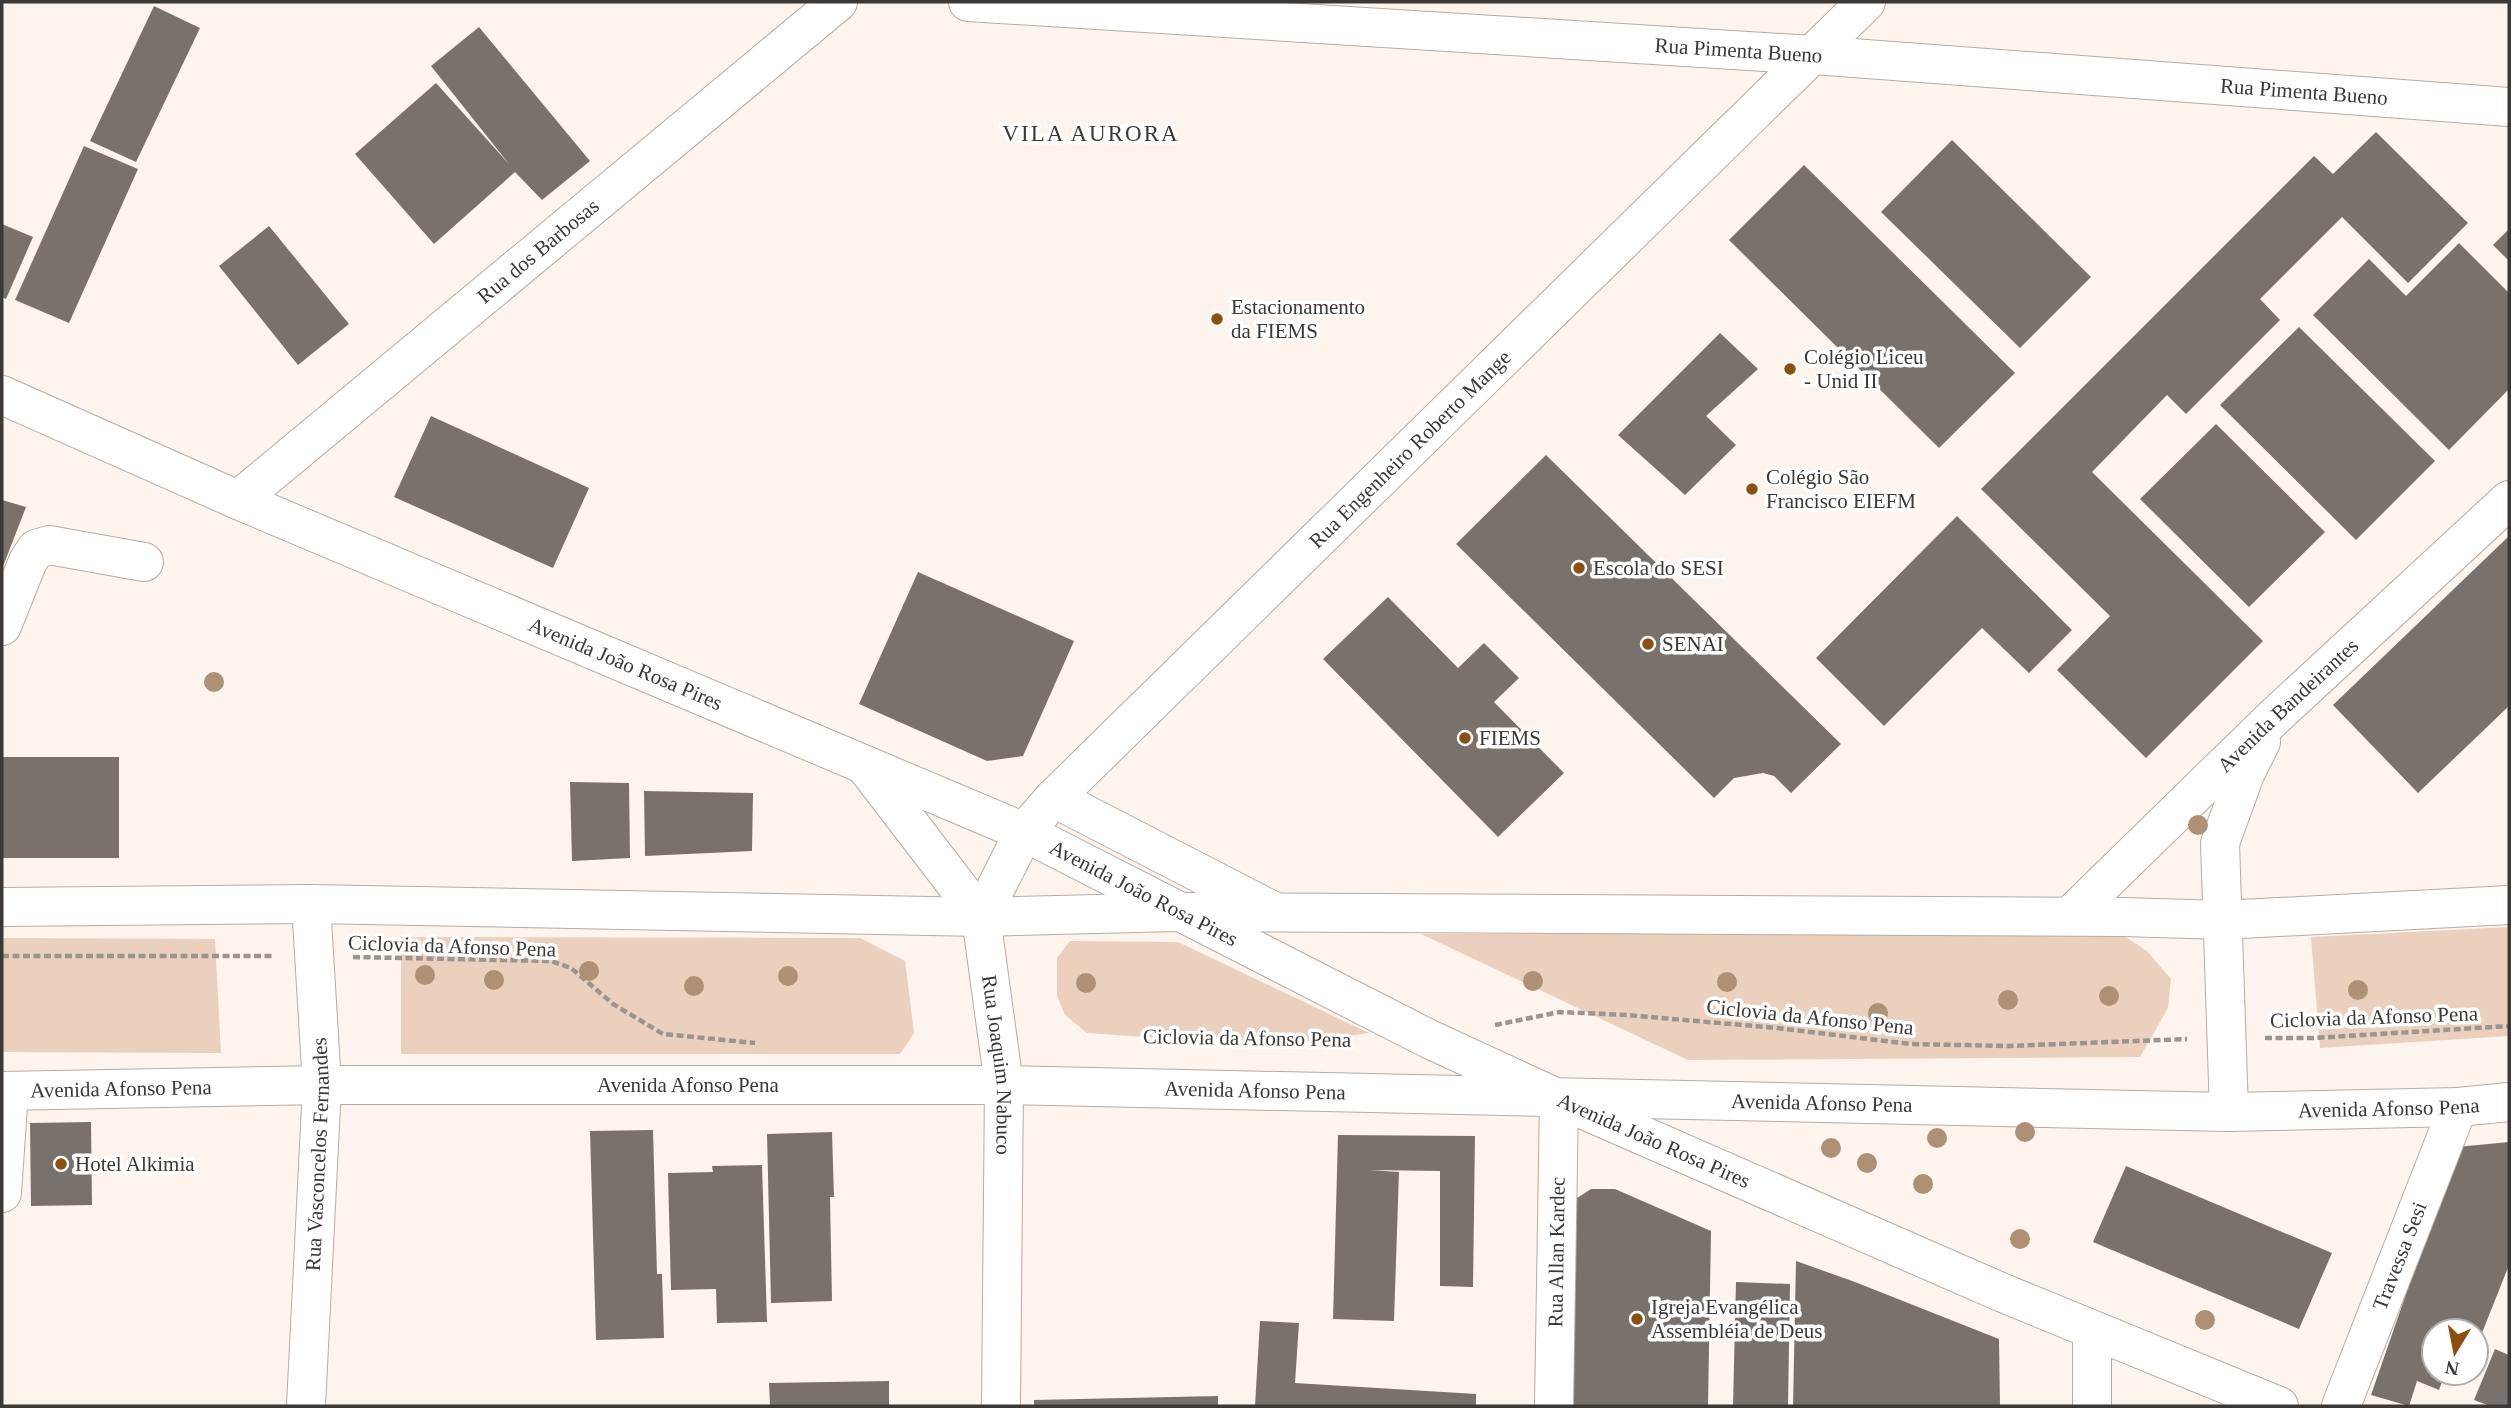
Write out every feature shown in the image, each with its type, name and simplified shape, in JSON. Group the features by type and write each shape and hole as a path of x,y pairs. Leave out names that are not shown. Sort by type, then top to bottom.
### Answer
{"street":[{"name":"Rua dos Barbosas","path":"238,500 838,2"},
{"name":"Rua Pimenta Bueno","path":"968,2 1813,55 2509,107"},
{"name":"Rua Engenheiro Roberto Mange","path":"981,917 1024,832 1054,797 1866,2"},
{"name":"Avenida João Rosa Pires","path":"2,395 238,500 1024,832 1429,1039 1559,1099 2092,1331 2279,1406"},
{"name":"Avenida Bandeirantes","path":"2070,916 2273,719 2509,500"},
{"path":"2,626 28,561 36,549 49,545 144,562"},
{"path":"2229,1112 2220,843 2245,774 2273,719"},
{"name":"Rua Joaquim Nabuco","path":"863,763 981,917 1004,1085 1001,1406"},
{"path":"1054,797 1275,912"},
{"path":"2,907 311,904 981,917 1275,912 2222,919 2509,905"},
{"name":"Rua Vasconcelos Fernandes","path":"306,1406 322,1084 311,904"},
{"name":"Avenida Afonso Pena","path":"5,1091 322,1084 1004,1085 2229,1112 2458,1107 2509,1102"},
{"path":"2,1193 5,1091"},
{"name":"Rua Allan Kardec","path":"1554,1406 1559,1099"},
{"name":"Travessa Sesi","path":"2341,1406 2458,1107"},
{"path":"2092,1331 2092,1406"}],"path":[{"name":"Ciclovia da Afonso Pena","path":"2,956 315,956 551,961 571,968 613,1004 663,1034 763,1043"},
{"name":"Ciclovia da Afonso Pena","path":"1494,1025 1560,1012 1777,1028 1911,1044 2009,1046 2228,1037 2314,1038 2509,1027"}],"shaded area":[{"path":"2509,927 2509,1036 2320,1048 2311,937"},
{"path":"1421,934 2121,934 2147,951 2171,979 2168,1008 2140,1057 1688,1060"},
{"path":"401,937 860,938 905,961 914,1033 900,1054 401,1054"},
{"path":"2,938 215,939 221,1053 2,1052"},
{"path":"1070,941 1178,942 1369,1033 1304,1042 1087,1033 1065,1015 1057,996 1057,958"}],"building":[{"path":"154,6 200,28 136,162 90,141"},
{"path":"479,27 590,161 542,200 515,172 434,244 355,154 436,83 509,164 431,66"},
{"path":"2376,132 2468,223 2408,283 2342,217 2260,299 2280,320 2186,414 2167,395 2092,472 2263,641 2146,758 2057,670 2110,616 1981,489 2314,156 2333,174"},
{"path":"1952,140 2091,277 2020,348 1881,212"},
{"path":"84,146 138,169 69,323 15,300"},
{"path":"1804,165 2015,373 1939,448 1729,240"},
{"path":"2,224 33,237 6,299 2,297"},
{"path":"269,226 349,324 298,365 219,266"},
{"path":"2509,229 2509,261 2493,245"},
{"path":"2459,243 2509,293 2509,389 2449,450 2313,315 2369,259 2406,296"},
{"path":"2299,327 2435,461 2356,540 2220,405"},
{"path":"1720,333 1758,369 1706,416 1736,445 1685,495 1618,435"},
{"path":"431,416 589,488 553,568 394,497"},
{"path":"2216,424 2325,532 2249,607 2140,499"},
{"name":"SENAI","path":"1546,455 1841,744 1791,793 1774,776 1763,773 1734,778 1714,798 1456,544"},
{"path":"2,500 26,507 2,569"},
{"path":"1957,516 2072,630 2029,673 1982,628 1884,726 1816,658"},
{"path":"2509,536 2509,706 2418,793 2333,705"},
{"path":"918,572 1074,641 1023,756 987,761 859,704"},
{"name":"FIEMS","path":"1388,597 1458,668 1484,643 1519,678 1494,702 1564,773 1498,837 1323,659"},
{"path":"2,757 119,757 119,858 2,858"},
{"path":"570,782 629,783 630,858 572,861"},
{"path":"644,791 753,793 752,851 645,856"},
{"name":"Hotel Alkimia","path":"91,1122 92,1205 31,1206 30,1123"},
{"path":"653,1130 657,1274 662,1274 664,1338 596,1340 590,1131"},
{"path":"832,1132 832,1301 771,1303 767,1134"},
{"path":"1338,1135 1475,1136 1473,1287 1440,1286 1440,1171 1370,1170 1399,1172 1394,1321 1333,1319"},
{"path":"2509,1142 2509,1265 2488,1317 2420,1317 2420,1382 2417,1381 2409,1406 2371,1395 2457,1147"},
{"path":"762,1165 767,1322 717,1323 716,1289 671,1290 668,1173 713,1172 712,1166"},
{"path":"2126,1166 2332,1253 2299,1329 2093,1242"},
{"name":"Igreja Evangélica Assembléia de Deus","path":"1591,1189 1615,1189 1711,1231 1708,1406 1561,1406 1571,1202"},
{"path":"1796,1261 1999,1339 2000,1406 1793,1406"},
{"path":"1736,1282 1790,1284 1788,1406 1733,1406"},
{"path":"1260,1321 1299,1323 1295,1383 1476,1394 1476,1406 1255,1406"},
{"path":"2495,1349 2509,1355 2509,1406 2490,1406 2474,1400 2479,1387 2490,1387 2490,1361"},
{"path":"889,1381 889,1406 770,1406 769,1383"},
{"path":"1218,1396 1218,1406 1034,1406 1034,1400"}],"place":[{"name":"Estacionamento da FIEMS","path":"1217,319"},
{"name":"Colégio Liceu - Unid II","path":"1790,369"},
{"name":"Colégio São Francisco EIEFM","path":"1752,489"},
{"name":"Escola do SESI","path":"1579,568"},
{"name":"SENAI","path":"1648,644"},
{"name":"FIEMS","path":"1465,738"},
{"name":"Hotel Alkimia","path":"61,1164"},
{"name":"Igreja Evangélica Assembléia de Deus","path":"1637,1319"}],"district":[{"name":"VILA AURORA","path":"1091,133"}]}
